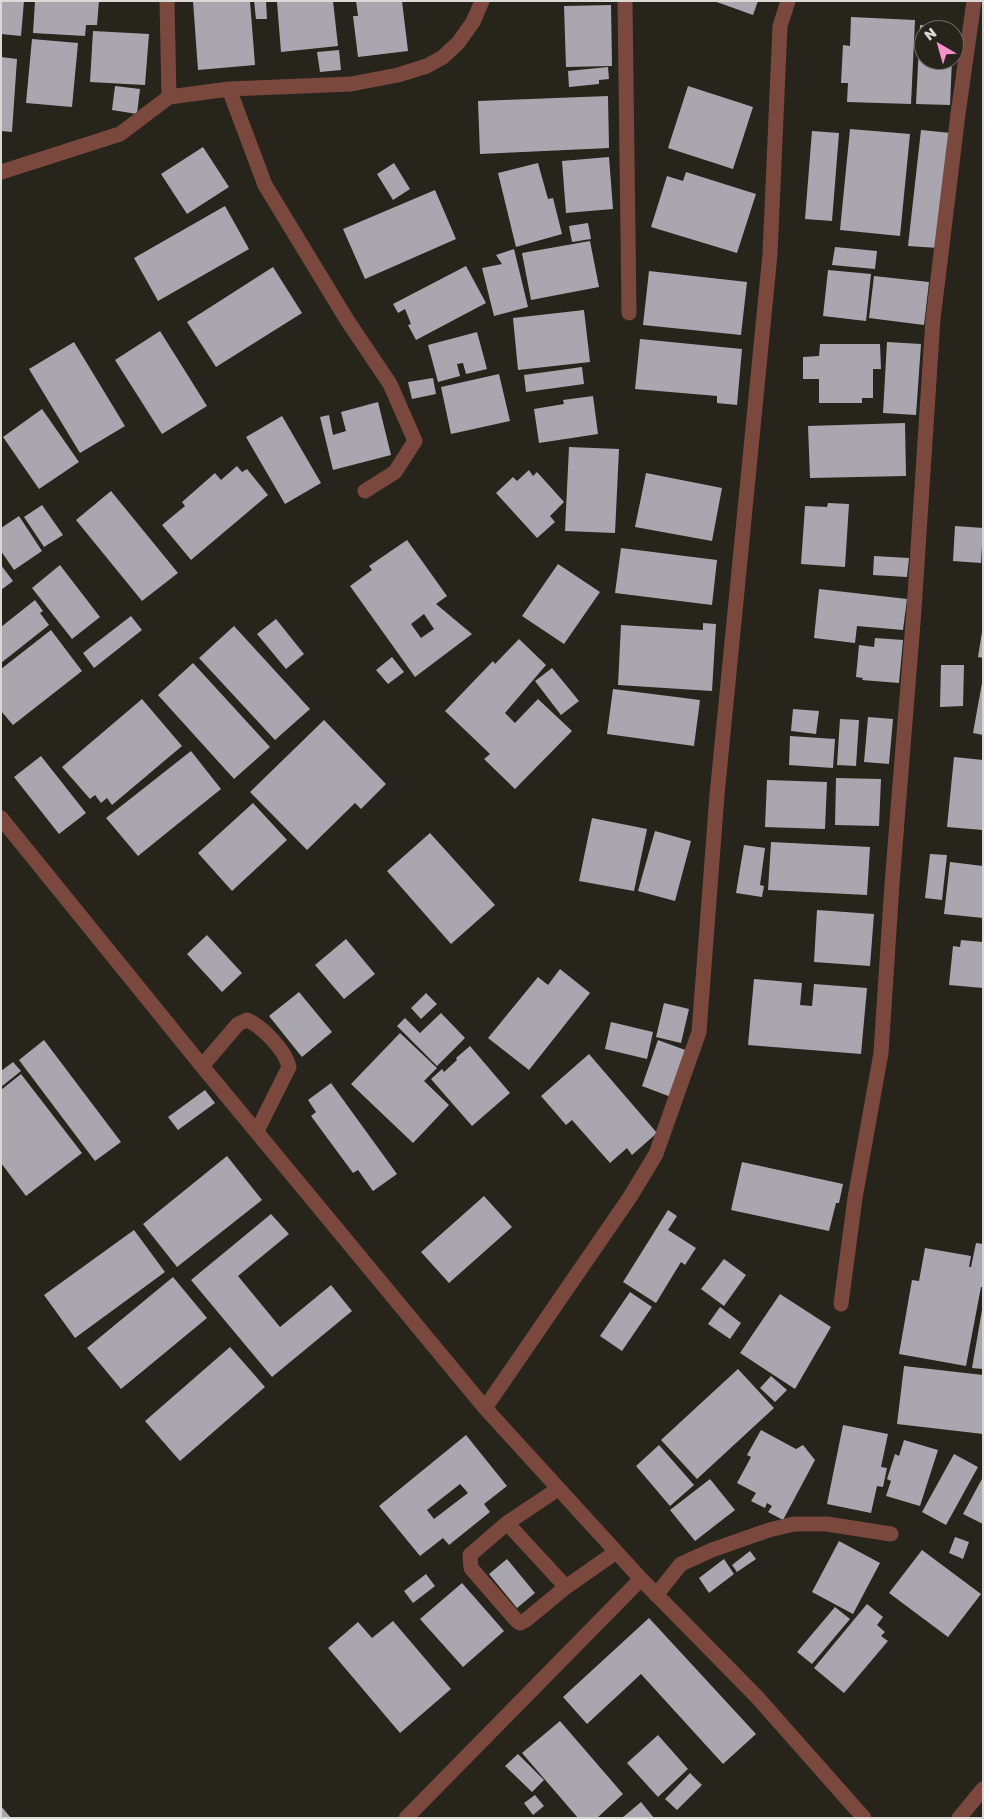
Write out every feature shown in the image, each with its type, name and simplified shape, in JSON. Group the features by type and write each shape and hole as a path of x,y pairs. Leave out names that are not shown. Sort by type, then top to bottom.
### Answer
{"street":[{"path":"167,1 169,96"},
{"path":"1,172 120,134 169,96 229,89 351,84 398,75 427,66 443,57 458,43 473,22 482,1"},
{"path":"625,1 629,313"},
{"path":"485,1408 630,1197 656,1154 699,1032 717,795 770,254 780,26 788,1"},
{"path":"841,1304 855,1198 882,1052 892,884 914,610 933,319 974,1"},
{"path":"229,89 265,185 347,320 390,384 415,441 395,472 365,491"},
{"path":"1,818 202,1066 485,1408 656,1595 757,1697 864,1818"},
{"path":"202,1066 238,1024 247,1020 257,1024 287,1057 289,1067 257,1131"},
{"path":"558,1489 507,1523 470,1556 471,1568 516,1620 520,1623 526,1620 566,1587 616,1552"},
{"path":"507,1523 566,1587"},
{"path":"656,1595 681,1564 712,1550 769,1530 794,1524 827,1524 891,1534"},
{"path":"406,1818 641,1579"},
{"path":"959,1818 983,1789"}],"building":[{"path":"1,1 24,1 21,36 1,34"},
{"path":"35,1 99,1 97,25 86,25 85,36 33,33"},
{"path":"193,1 250,1 255,65 198,70"},
{"path":"254,1 266,1 267,19 256,19"},
{"path":"333,1 338,46 281,52 277,2"},
{"path":"356,1 402,1 408,51 358,57 353,16 358,16"},
{"path":"714,1 758,1 753,15"},
{"path":"611,5 612,66 566,67 564,6"},
{"path":"851,17 915,20 911,104 847,102 848,83 841,83 843,45 850,46"},
{"path":"93,31 149,34 145,85 90,82"},
{"path":"32,39 78,43 72,107 26,103"},
{"path":"339,50 341,70 320,72 317,52"},
{"path":"1,57 17,59 12,132 1,131"},
{"path":"608,67 609,79 599,80 599,84 569,87 568,71"},
{"path":"918,70 952,70 950,105 916,104"},
{"path":"115,86 140,89 137,114 112,110"},
{"path":"688,86 753,107 733,169 668,148"},
{"path":"608,96 609,148 480,154 478,101"},
{"path":"850,129 910,134 900,236 840,230"},
{"path":"921,130 951,133 938,248 908,246"},
{"path":"812,131 839,133 832,221 805,219"},
{"path":"203,147 229,187 187,214 161,174"},
{"path":"609,157 613,209 566,213 562,161"},
{"path":"394,163 410,189 393,200 377,174"},
{"path":"538,163 548,199 553,198 562,234 516,247 498,173"},
{"path":"686,172 756,194 737,253 651,227 667,176 683,181"},
{"path":"435,190 456,239 365,279 343,229"},
{"path":"225,206 249,249 158,301 134,258"},
{"path":"588,223 591,239 572,242 569,226"},
{"path":"590,241 599,287 531,300 522,253"},
{"path":"835,247 877,251 875,269 832,265"},
{"path":"514,249 528,307 494,316 482,268 502,264 496,255"},
{"path":"466,266 486,303 416,340 408,325 411,324 405,309 398,313 393,304"},
{"path":"273,267 302,313 216,367 187,322"},
{"path":"828,270 871,274 866,321 823,316"},
{"path":"649,271 747,282 741,335 643,325"},
{"path":"874,276 929,282 924,325 869,318"},
{"path":"584,310 590,362 518,370 513,318"},
{"path":"160,331 207,406 162,434 115,360"},
{"path":"477,332 487,369 466,374 463,363 457,364 460,376 438,382 428,345"},
{"path":"640,339 742,349 737,405 717,403 717,396 635,389"},
{"path":"74,342 125,426 80,453 29,369"},
{"path":"887,342 921,344 916,415 883,413"},
{"path":"820,344 880,344 881,369 873,369 873,398 862,398 862,403 819,403 819,379 803,379 803,357 819,356"},
{"path":"582,367 584,384 526,392 524,375"},
{"path":"499,374 510,421 451,434 441,387"},
{"path":"433,378 436,394 412,399 408,382"},
{"path":"593,396 598,434 539,443 534,409 564,404 563,400"},
{"path":"378,402 391,455 333,470 320,417 329,415 333,435 346,431 341,412"},
{"path":"42,409 79,462 39,489 3,437"},
{"path":"282,416 321,483 285,504 246,437"},
{"path":"905,423 906,476 810,478 808,426"},
{"path":"569,447 619,449 615,533 565,531"},
{"path":"237,466 242,472 247,469 268,495 191,560 162,525 185,506 182,502 215,473 221,480"},
{"path":"529,470 533,476 537,472 564,502 550,516 555,522 537,538 496,493 513,477 517,481"},
{"path":"646,473 722,488 712,541 635,527"},
{"path":"111,491 178,573 142,601 76,520"},
{"path":"828,503 849,504 845,567 801,564 805,506 827,507"},
{"path":"42,505 63,535 44,547 24,517"},
{"path":"19,516 42,551 14,570 1,551 1,528"},
{"path":"955,526 983,528 981,563 953,561"},
{"path":"407,540 447,596 436,604 472,634 415,677 350,586 372,570 369,566","holes":["424,614 434,629 421,638 411,624"]},
{"path":"621,548 717,560 712,605 615,593"},
{"path":"874,556 909,558 907,577 873,575"},
{"path":"558,564 600,592 564,644 522,616"},
{"path":"1,565 13,581 1,590"},
{"path":"60,565 100,617 72,639 32,588"},
{"path":"819,589 907,599 903,630 857,626 855,643 814,638"},
{"path":"35,600 43,611 40,613 49,625 1,663 1,627"},
{"path":"131,616 142,630 94,668 83,653"},
{"path":"276,619 304,654 286,669 257,634"},
{"path":"703,623 716,624 712,691 618,685 621,625 703,630"},
{"path":"234,626 310,709 275,740 199,658"},
{"path":"51,630 82,671 13,725 1,711 1,669"},
{"path":"983,632 983,658 978,657"},
{"path":"875,638 903,640 899,683 862,680 863,678 856,677 859,645 874,647"},
{"path":"519,639 546,665 505,713 515,723 538,699 572,731 515,789 484,759 490,754 445,711 493,661 495,664"},
{"path":"392,657 404,672 388,684 376,670"},
{"path":"193,663 270,747 234,779 158,695"},
{"path":"941,665 964,665 963,706 940,707"},
{"path":"552,668 579,701 561,715 535,681"},
{"path":"983,683 983,735 973,733"},
{"path":"613,689 700,700 694,746 607,734"},
{"path":"142,699 182,746 112,805 107,798 101,803 95,795 90,799 62,767"},
{"path":"793,709 819,711 816,734 791,731"},
{"path":"868,717 893,719 889,764 864,762"},
{"path":"840,719 859,720 856,766 837,765"},
{"path":"324,720 386,784 361,809 355,803 307,850 250,792"},
{"path":"790,736 835,739 833,768 789,765"},
{"path":"191,751 221,789 138,856 106,818"},
{"path":"41,756 86,813 59,834 14,777"},
{"path":"954,757 983,760 983,830 947,827"},
{"path":"836,778 881,779 879,826 835,825"},
{"path":"767,780 827,782 825,829 765,827"},
{"path":"253,803 287,840 232,891 198,853"},
{"path":"592,818 647,829 634,891 579,881"},
{"path":"655,831 691,841 675,901 638,891"},
{"path":"430,833 495,905 451,944 387,871"},
{"path":"771,842 870,847 867,895 768,890"},
{"path":"744,845 765,848 760,885 764,886 762,897 736,893"},
{"path":"930,854 947,855 942,900 925,898"},
{"path":"950,862 983,866 983,918 944,914"},
{"path":"817,910 874,914 870,966 814,962"},
{"path":"207,935 242,973 222,992 187,954"},
{"path":"346,939 375,974 344,999 315,965"},
{"path":"961,940 983,942 983,988 949,985 953,946 960,947"},
{"path":"560,969 590,993 529,1070 488,1038 538,977 548,985"},
{"path":"754,979 802,983 800,1005 812,1006 814,984 867,988 861,1054 748,1045"},
{"path":"299,992 332,1032 302,1057 269,1016"},
{"path":"426,993 437,1004 421,1019 411,1008"},
{"path":"664,1003 689,1009 681,1043 656,1037"},
{"path":"441,1013 465,1038 437,1066 397,1026 405,1018 420,1033"},
{"path":"611,1022 653,1032 647,1059 605,1049"},
{"path":"400,1033 437,1068 424,1081 449,1105 413,1143 351,1084"},
{"path":"44,1040 121,1142 95,1161 19,1060"},
{"path":"658,1040 688,1051 671,1097 642,1086"},
{"path":"470,1046 510,1093 472,1126 431,1079 442,1069 444,1072"},
{"path":"589,1054 657,1133 632,1155 627,1148 610,1163 572,1120 566,1125 541,1096"},
{"path":"13,1062 21,1071 1,1087 1,1071"},
{"path":"21,1074 82,1153 26,1196 1,1163 1,1090"},
{"path":"331,1083 397,1174 373,1191 358,1170 353,1173 311,1116 316,1112 308,1100"},
{"path":"205,1090 215,1103 178,1130 168,1117"},
{"path":"227,1156 262,1200 177,1267 143,1224"},
{"path":"742,1162 843,1184 839,1203 836,1203 829,1231 731,1210"},
{"path":"484,1196 512,1227 449,1283 421,1252"},
{"path":"668,1210 677,1216 668,1230 696,1248 685,1265 681,1262 656,1303 623,1282"},
{"path":"271,1214 289,1234 238,1276 280,1327 331,1285 352,1311 272,1377 191,1280"},
{"path":"134,1230 165,1272 75,1338 44,1295"},
{"path":"976,1243 983,1244 983,1287 981,1287 966,1366 899,1354 912,1280 919,1281 925,1248 971,1256 969,1267 971,1267"},
{"path":"724,1259 746,1275 724,1306 701,1289"},
{"path":"173,1277 207,1318 121,1389 87,1348"},
{"path":"630,1292 652,1307 622,1351 600,1336"},
{"path":"780,1294 831,1327 795,1389 740,1353"},
{"path":"720,1307 741,1323 730,1339 708,1324"},
{"path":"983,1310 983,1369 972,1368"},
{"path":"230,1347 265,1387 180,1461 145,1421"},
{"path":"904,1366 983,1375 983,1434 897,1424"},
{"path":"738,1369 774,1408 697,1479 661,1440"},
{"path":"771,1376 787,1390 775,1402 760,1388"},
{"path":"843,1425 888,1434 881,1467 887,1468 883,1487 877,1486 871,1513 827,1504"},
{"path":"761,1430 796,1449 803,1445 815,1460 783,1520 768,1512 772,1506 767,1503 765,1508 751,1501 756,1493 737,1483 751,1457 747,1455"},
{"path":"466,1435 507,1486 484,1504 490,1512 449,1545 443,1538 420,1556 379,1506","holes":["460,1484 468,1493 434,1519 427,1510"]},
{"path":"904,1440 938,1450 920,1506 886,1496 891,1481 887,1479 895,1454 899,1456"},
{"path":"659,1445 694,1485 670,1506 636,1466"},
{"path":"954,1454 978,1467 946,1525 922,1512"},
{"path":"983,1477 983,1524 963,1514"},
{"path":"710,1479 735,1510 695,1541 670,1510"},
{"path":"955,1537 969,1542 963,1559 949,1553"},
{"path":"839,1541 880,1563 853,1614 812,1592"},
{"path":"922,1550 981,1594 948,1637 889,1593"},
{"path":"750,1551 756,1559 737,1572 732,1565"},
{"path":"507,1559 535,1593 517,1608 489,1574"},
{"path":"724,1559 734,1574 709,1593 699,1578"},
{"path":"426,1574 435,1586 413,1603 404,1591"},
{"path":"462,1583 504,1631 463,1667 420,1619"},
{"path":"867,1604 883,1617 877,1625 885,1632 881,1636 888,1641 844,1693 814,1668"},
{"path":"835,1607 850,1619 812,1664 797,1652"},
{"path":"649,1618 756,1734 723,1764 641,1674 587,1724 563,1697"},
{"path":"393,1621 451,1689 400,1733 328,1648 358,1622 372,1638"},
{"path":"560,1721 623,1794 597,1818 578,1818 522,1753"},
{"path":"658,1735 688,1769 658,1797 627,1763"},
{"path":"518,1754 544,1780 532,1792 505,1766"},
{"path":"690,1773 702,1785 677,1810 665,1799"},
{"path":"535,1795 544,1806 533,1815 524,1803"},
{"path":"641,1802 654,1818 622,1818"},
{"path":"1,1806 11,1818 1,1818"}]}
